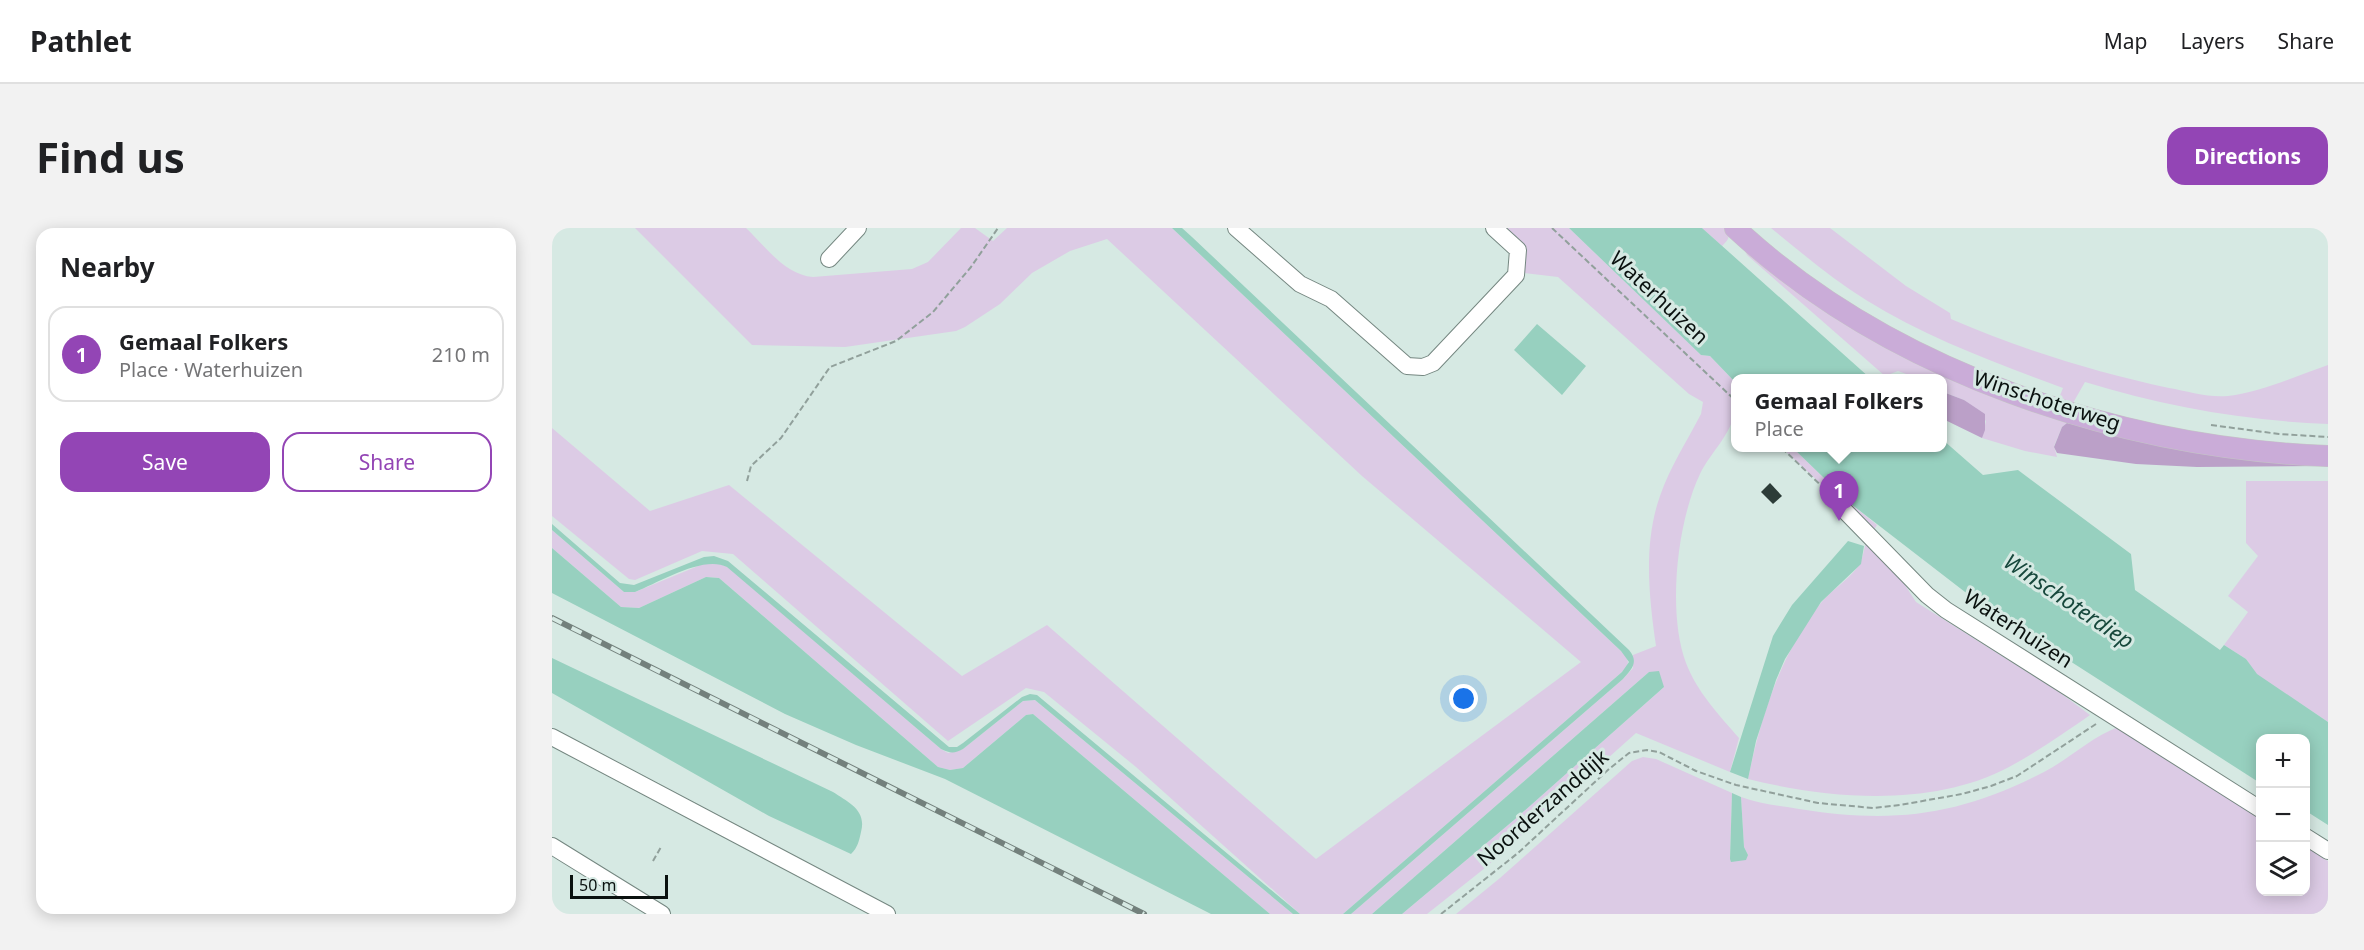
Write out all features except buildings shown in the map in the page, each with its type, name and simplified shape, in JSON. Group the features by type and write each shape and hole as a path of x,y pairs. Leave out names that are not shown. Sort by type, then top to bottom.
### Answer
{"main road":[{"name":"Winschoterweg","path":"1735,228 1788,273 1851,317 1923,356 1977,380 2045,404 2143,431 2250,451 2328,456"}],"street":[{"path":"830,259 858,228"},
{"path":"1236,228 1299,284 1331,299 1407,366 1423,367 1433,363 1516,275 1518,250 1494,228"},
{"name":"Waterhuizen","path":"1843,508 1928,595 1946,610 2256,806"},
{"path":"552,737 887,914"},
{"path":"2310,840 2328,851"},
{"path":"552,846 662,914"}],"path":[{"path":"747,481 751,466 781,438 830,367 896,341 933,312 971,267 998,228"},
{"name":"Waterhuizen","path":"1552,228 1731,396"},
{"path":"2203,424 2279,434 2328,436"},
{"path":"1787,452 1843,508"},
{"name":"Noorderzanddijk","path":"1441,914 1518,853 1629,753 1647,750 1659,752 1696,771 1736,785 1818,803 1852,807 1891,806 1962,794 2017,776 2110,713"},
{"path":"653,861 661,847"}],"shaded area":[{"path":"635,228 746,228 768,251 793,271 813,277 912,269 928,262 961,228 975,228 993,241 1007,228 1172,228 1621,651 1628,664 1622,672 1343,914 1300,914 1136,767 1044,692 1026,688 948,741 733,554 702,551 635,580 629,579 552,516 552,428 650,511 729,485 962,676 1047,625 1316,859 1581,662 1362,476 1107,239 1070,251 1032,273 1000,304 956,331 845,347 752,345"},
{"path":"1505,228 1569,228 1701,355 1710,356 1731,378 1731,424 1704,466 1692,494 1680,542 1676,594 1680,642 1686,663 1709,703 1739,738 1730,772 1636,733 1485,868 1427,914 1402,914 1514,820 1664,687 1649,672 1372,914 1351,914 1623,679 1633,668 1633,655 1656,646 1649,571 1651,533 1660,496 1701,414 1703,402 1689,394 1558,277 1523,273 1524,260 1517,244"},
{"path":"1702,228 1726,228 1728,237 1722,246"},
{"path":"1771,228 1830,228 1906,286 1950,313 1951,319 2031,350 2141,382 2206,395 2228,396 2266,387 2328,365 2328,424 2266,420 2205,411 2085,382 2073,403 2059,398 2063,388 1962,349 1889,314 1817,266"},
{"path":"1743,247 1800,290 2068,418 2054,446 2057,457 2025,451 1982,438 1986,421 1964,400 1947,394 1947,374 1906,374 1898,371 1883,374 1747,255"},
{"path":"1947,394 1964,400 1985,414 1985,430 1982,438 1947,421"},
{"path":"2067,423 2328,466 2197,467 2136,464 2057,453 2054,447 2062,427"},
{"path":"1786,452 1797,452 1851,504 1877,525 1873,532"},
{"path":"2246,481 2328,481 2328,722 2256,674 2246,659 2224,645 2248,612 2228,596 2258,556 2246,543"},
{"path":"552,530 624,592 635,592 703,564 717,563 728,567 948,753 963,749 1023,701 1035,700 1293,914 1270,914 1033,714 1026,715 963,768 950,770 938,767 719,578 706,577 639,608 621,607 552,548"},
{"path":"1868,539 1894,568 1916,602 2059,692 2090,715 2009,767 1979,780 1947,789 1914,794 1846,795 1779,786 1748,779 1766,710 1794,644 1820,604 1859,565"},
{"path":"2118,727 2256,815 2256,896 2310,896 2310,850 2328,861 2328,914 1456,914 1632,761 1643,757 1656,759 1732,793 1730,859 1748,855 1744,847 1741,797 1833,814 1865,816 1925,813 1954,807 2013,787 2053,767 2098,737"}],"water":[{"path":"1172,228 1182,228 1192,237 1629,650 1634,658 1631,669 1623,679 1351,914 1343,914 1622,672 1629,662 1621,651"},
{"path":"1569,228 1702,228 1866,374 1731,374 1731,378 1710,356 1701,355"},
{"path":"1537,324 1586,366 1562,395 1514,350"},
{"name":"Winschoterdiep","path":"1947,444 1983,475 2018,470 2131,554 2135,590 2220,650 2224,645 2246,659 2257,674 2328,722 2328,825 2310,814 2310,734 2256,734 2256,780 1978,602 1851,504 1797,452 1947,452"},
{"path":"552,524 620,583 634,585 704,557 714,556 728,561 949,747 957,747 963,743 1022,697 1030,694 1037,695 1300,914 1293,914 1035,700 1023,701 963,749 954,752 941,749 727,567 706,564 681,571 635,592 624,592 552,530"},
{"path":"1848,541 1864,546 1861,564 1821,602 1785,659 1756,741 1748,779 1730,772 1773,636 1792,605"},
{"path":"552,548 621,607 639,608 706,577 719,578 938,767 950,770 963,768 1026,715 1033,714 1270,914 1211,914 945,779 856,745 785,714 552,593"},
{"path":"552,658 833,792 859,812 862,824 855,849 851,854 769,816 552,693"},
{"path":"1659,671 1664,687 1514,820 1402,914 1372,914 1649,672"},
{"path":"1732,793 1741,797 1744,847 1748,855 1746,860 1731,862 1730,859"}],"railway":[{"path":"552,618 1144,914"}],"place":[{"name":"Gemaal Folkers","path":"1839,521"}]}
